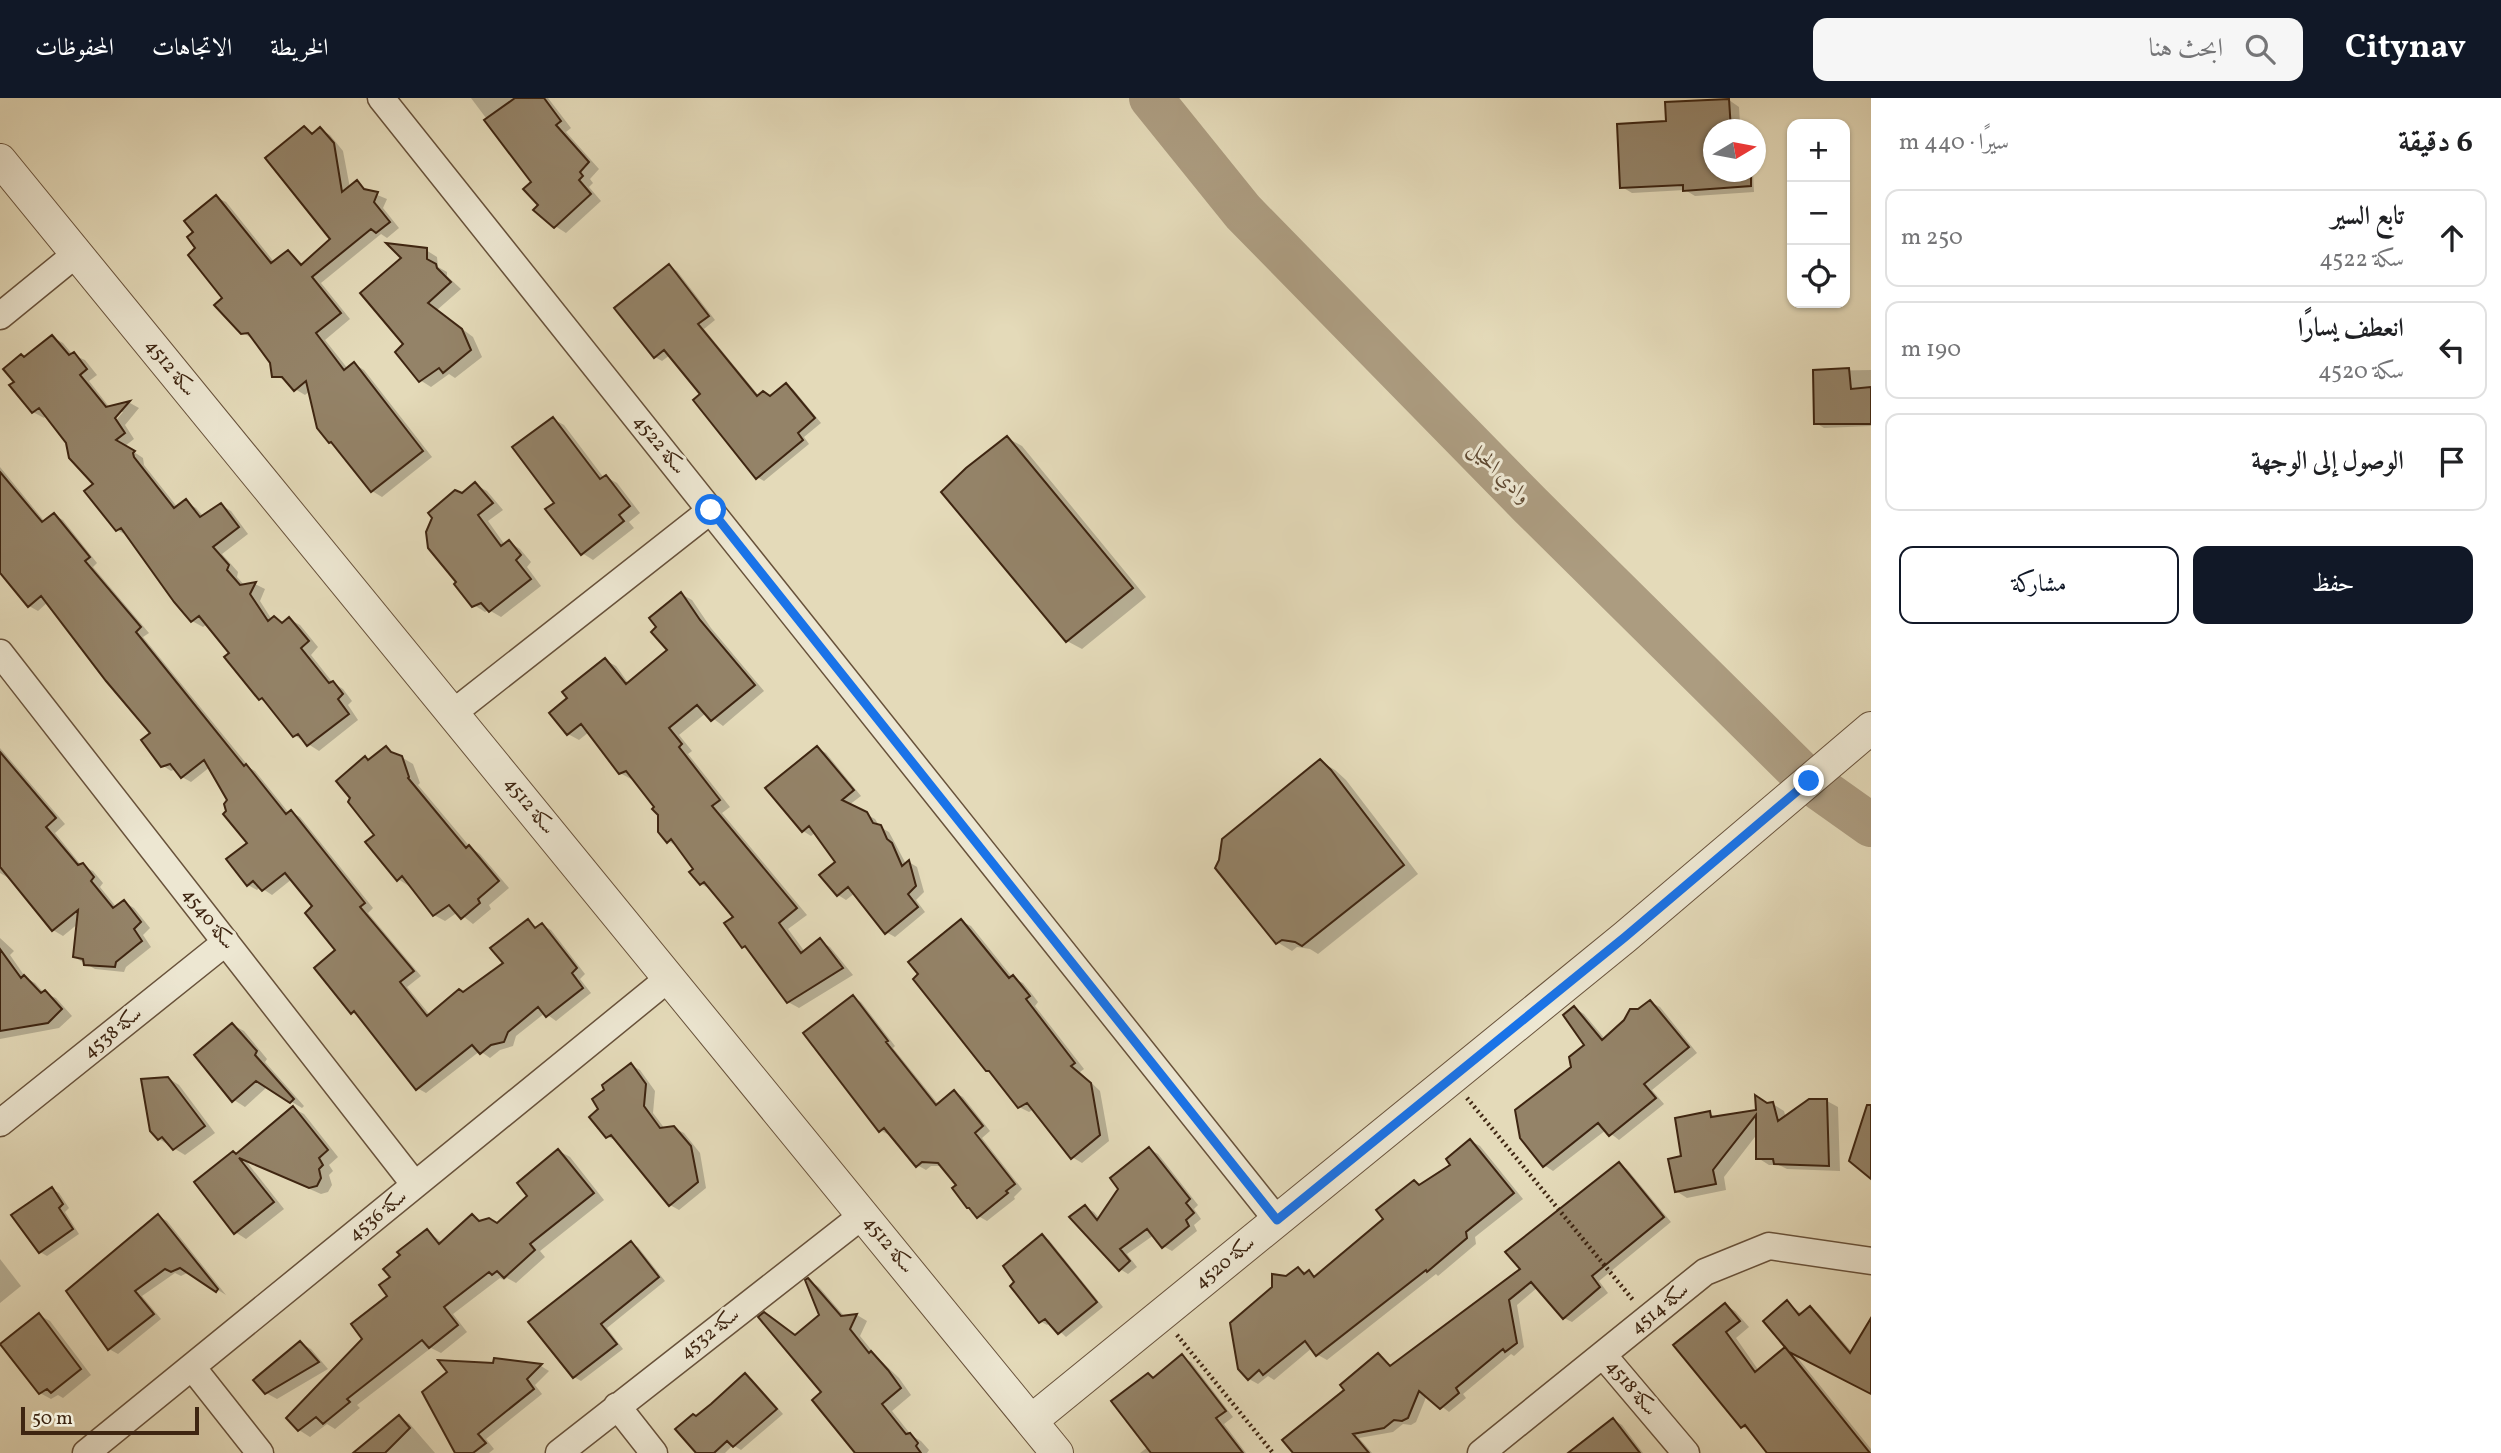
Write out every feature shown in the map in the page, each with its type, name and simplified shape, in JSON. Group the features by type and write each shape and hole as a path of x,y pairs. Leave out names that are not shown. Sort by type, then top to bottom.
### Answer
{"street":[{"name":"سكة 4522","path":"380,98 1277,1220"},
{"name":"سكة 4512","path":"0,160 1057,1453"},
{"path":"0,316 76,254"},
{"path":"453,713 711,510"},
{"name":"سكة 4540","path":"0,653 415,1185"},
{"name":"سكة 4520","path":"1031,1421 1625,937 1871,729"},
{"name":"سكة 4538","path":"0,1123 226,942"},
{"name":"سكة 4536","path":"86,1453 669,978"},
{"name":"سكة 4532","path":"559,1453 863,1215"},
{"name":"سكة 4514","path":"1481,1453 1706,1272 1769,1247 1871,1261"},
{"name":"سكة 4518","path":"1603,1355 1686,1453"},
{"path":"192,1367 260,1453"},
{"path":"617,1406 654,1453"}],"path":[{"path":"1451,1079 1648,1318"},
{"path":"1161,1316 1273,1453"}],"building":[{"path":"515,98 544,98 561,121 556,125 589,162 580,172 583,176 579,180 591,194 554,228 533,210 538,205 523,189 531,182 484,120"},
{"path":"1729,99 1730,119 1703,119 1703,182 1751,182 1751,186 1683,191 1683,185 1620,188 1617,124 1666,121 1665,102"},
{"path":"304,126 312,134 320,127 334,143 342,192 357,180 364,189 378,192 374,202 390,222 376,233 371,229 312,277 341,313 316,333 344,370 354,362 423,451 371,492 317,428 306,381 294,391 282,377 272,377 270,363 248,333 241,334 214,305 222,298 188,255 195,248 187,237 193,232 184,221 216,195 271,263 288,250 301,265 330,239 265,158"},
{"path":"386,243 427,248 427,259 436,264 451,282 428,303 462,329 471,350 443,373 439,368 419,382 395,352 403,344 360,293 401,258"},
{"path":"669,264 709,316 698,324 757,396 763,391 770,396 786,383 815,418 798,433 803,440 756,479 693,400 700,394 664,350 654,358 614,308"},
{"path":"52,335 69,355 74,352 87,369 80,375 106,407 130,401 115,418 125,433 116,440 135,451 134,457 174,508 186,499 200,517 221,503 239,527 213,547 229,565 227,570 240,585 256,582 250,594 268,621 274,616 282,623 289,617 309,641 301,648 329,683 333,681 343,694 338,699 349,714 307,746 298,734 293,737 262,698 259,700 224,657 229,653 199,616 191,622 174,602 121,528 116,531 84,491 93,484 69,458 66,443 39,408 32,413 9,385 14,382 3,369 21,354 24,357"},
{"path":"1849,368 1851,389 1871,387 1871,424 1814,424 1813,370"},
{"path":"553,417 600,479 606,475 630,506 619,515 624,521 581,555 545,509 554,503 512,447"},
{"path":"1007,436 1133,588 1066,642 941,492 966,468"},
{"path":"0,472 42,522 54,513 90,557 85,561 141,627 136,632 244,766 246,764 286,814 291,810 365,903 360,907 414,971 400,982 427,1016 459,989 463,992 503,963 490,948 528,919 535,928 542,923 577,968 572,973 583,988 546,1017 538,1007 508,1032 504,1042 491,1045 480,1054 472,1045 416,1090 354,1011 351,1014 314,968 335,950 305,913 312,906 285,873 262,891 253,881 247,886 226,859 247,843 223,814 227,800 204,760 181,778 170,764 161,767 141,740 150,733 41,596 28,607 0,573"},
{"path":"475,482 493,503 478,515 501,546 509,540 521,555 516,560 531,579 489,612 481,603 472,607 454,584 456,582 428,548 426,532 432,518 428,513 455,490 462,493"},
{"path":"681,592 700,620 755,685 711,721 697,705 669,728 682,744 679,747 720,800 712,806 797,908 779,923 801,953 820,938 843,968 787,1003 745,946 742,948 724,923 733,917 704,882 700,885 689,872 693,869 671,839 667,843 658,832 658,815 652,809 654,807 626,771 619,774 581,724 567,735 549,713 567,698 562,692 605,658 626,684 667,650 651,632 656,627 649,618"},
{"path":"386,746 391,752 402,756 408,778 466,848 469,845 499,881 478,899 480,903 461,919 449,905 433,916 402,876 397,881 365,842 374,835 348,802 350,798 336,781 365,756 368,760"},
{"path":"817,746 854,790 842,800 867,812 873,823 881,825 902,866 909,860 916,886 908,894 918,907 885,934 848,887 837,896 819,875 835,862 809,826 802,832 765,788"},
{"path":"0,752 56,818 46,827 78,865 83,863 94,877 91,881 113,908 124,900 141,922 134,929 142,941 116,962 115,967 84,965 83,959 73,957 78,910 52,931 0,867"},
{"path":"1320,759 1404,865 1302,946 1282,940 1276,944 1215,868 1222,839"},
{"path":"961,919 1009,978 1013,975 1030,996 1026,999 1075,1063 1071,1066 1091,1083 1100,1135 1071,1159 1027,1103 1018,1108 913,979 918,974 908,962"},
{"path":"0,949 21,978 24,975 41,993 45,990 62,1009 48,1023 0,1031"},
{"path":"853,995 936,1105 954,1090 983,1126 975,1133 1015,1184 977,1218 952,1188 956,1185 938,1163 922,1162 916,1167 884,1128 879,1132 803,1033"},
{"path":"1650,1000 1689,1047 1644,1084 1656,1098 1609,1136 1598,1123 1543,1167 1520,1138 1515,1110 1571,1067 1569,1057 1584,1045 1563,1015 1574,1006 1602,1040 1624,1020 1630,1009 1638,1009"},
{"path":"232,1023 257,1051 255,1055 294,1099 290,1103 256,1081 232,1102 194,1055"},
{"path":"631,1063 646,1084 644,1106 660,1128 674,1126 691,1146 698,1182 669,1206 611,1135 606,1138 589,1117 598,1109 592,1099 604,1090 602,1085"},
{"path":"168,1077 205,1126 173,1150 162,1137 158,1140 150,1131 141,1079"},
{"path":"1755,1095 1767,1103 1773,1102 1778,1121 1809,1099 1827,1099 1829,1166 1774,1164 1773,1159 1756,1159 1756,1115 1713,1170 1716,1184 1675,1192 1668,1159 1681,1156 1675,1118 1710,1111 1711,1117 1756,1110"},
{"path":"1867,1105 1871,1105 1871,1179 1849,1161"},
{"path":"293,1106 328,1150 319,1158 323,1165 319,1169 321,1178 317,1186 309,1188 239,1158 274,1202 234,1234 194,1182 233,1151 236,1154"},
{"path":"1470,1139 1514,1193 1466,1232 1467,1238 1427,1272 1426,1270 1316,1356 1305,1341 1263,1375 1259,1370 1248,1380 1238,1369 1230,1323 1272,1287 1272,1274 1286,1276 1298,1267 1304,1274 1309,1270 1314,1277 1383,1219 1376,1210 1414,1180 1419,1185 1450,1165 1446,1159"},
{"path":"1149,1147 1190,1199 1186,1203 1194,1213 1186,1220 1189,1226 1162,1248 1147,1229 1120,1249 1130,1261 1119,1271 1069,1217 1085,1205 1097,1220 1118,1189 1110,1178"},
{"path":"558,1149 594,1193 530,1244 535,1250 504,1278 497,1271 492,1275 489,1272 444,1307 458,1325 429,1348 422,1340 347,1399 350,1402 323,1424 316,1417 298,1431 286,1418 362,1339 351,1324 387,1296 379,1285 390,1277 383,1269 400,1255 397,1252 427,1229 439,1244 472,1214 479,1221 489,1218 497,1223 527,1196 517,1183"},
{"path":"1619,1162 1664,1217 1592,1276 1600,1287 1563,1319 1531,1282 1509,1300 1517,1343 1505,1352 1503,1349 1456,1388 1459,1393 1440,1409 1419,1391 1408,1418 1402,1421 1394,1420 1384,1428 1353,1434 1369,1453 1293,1453 1282,1440 1344,1390 1340,1385 1378,1353 1390,1366 1520,1269 1505,1252"},
{"path":"52,1187 63,1204 59,1208 73,1229 39,1253 11,1215"},
{"path":"158,1214 218,1289 216,1292 180,1268 171,1272 165,1269 135,1291 154,1314 108,1350 66,1291"},
{"path":"1042,1234 1097,1302 1058,1334 1045,1319 1039,1323 1010,1286 1014,1282 1003,1266"},
{"path":"631,1241 659,1277 601,1324 617,1344 573,1378 528,1322"},
{"path":"808,1278 841,1316 857,1314 850,1329 901,1388 882,1404 906,1434 910,1433 918,1443 916,1446 921,1453 855,1453 812,1400 821,1392 758,1317 764,1312 795,1335 819,1315 805,1280"},
{"path":"1787,1300 1799,1315 1810,1306 1850,1353 1871,1318 1871,1394 1789,1352 1763,1321"},
{"path":"1725,1303 1740,1321 1726,1332 1755,1372 1785,1347 1870,1453 1767,1453 1745,1425 1741,1428 1673,1345"},
{"path":"39,1313 81,1369 51,1393 47,1389 39,1394 0,1344"},
{"path":"300,1341 319,1362 265,1394 253,1380"},
{"path":"1182,1354 1226,1411 1216,1418 1243,1453 1151,1453 1111,1401 1148,1373 1153,1378"},
{"path":"494,1358 542,1364 527,1379 534,1389 478,1434 486,1443 473,1453 455,1453 422,1392 447,1372 438,1360 493,1363"},
{"path":"745,1373 777,1409 733,1447 727,1441 714,1453 696,1453 675,1429 711,1404"},
{"path":"399,1415 410,1428 385,1453 353,1453"},
{"path":"1613,1418 1640,1453 1568,1453"}],"waterway":[{"name":"وادي الحيل","path":"1151,98 1243,212 1530,505 1809,781 1871,825"}],"route":[{"path":"711,510 1277,1220 1625,937 1809,781"}]}
